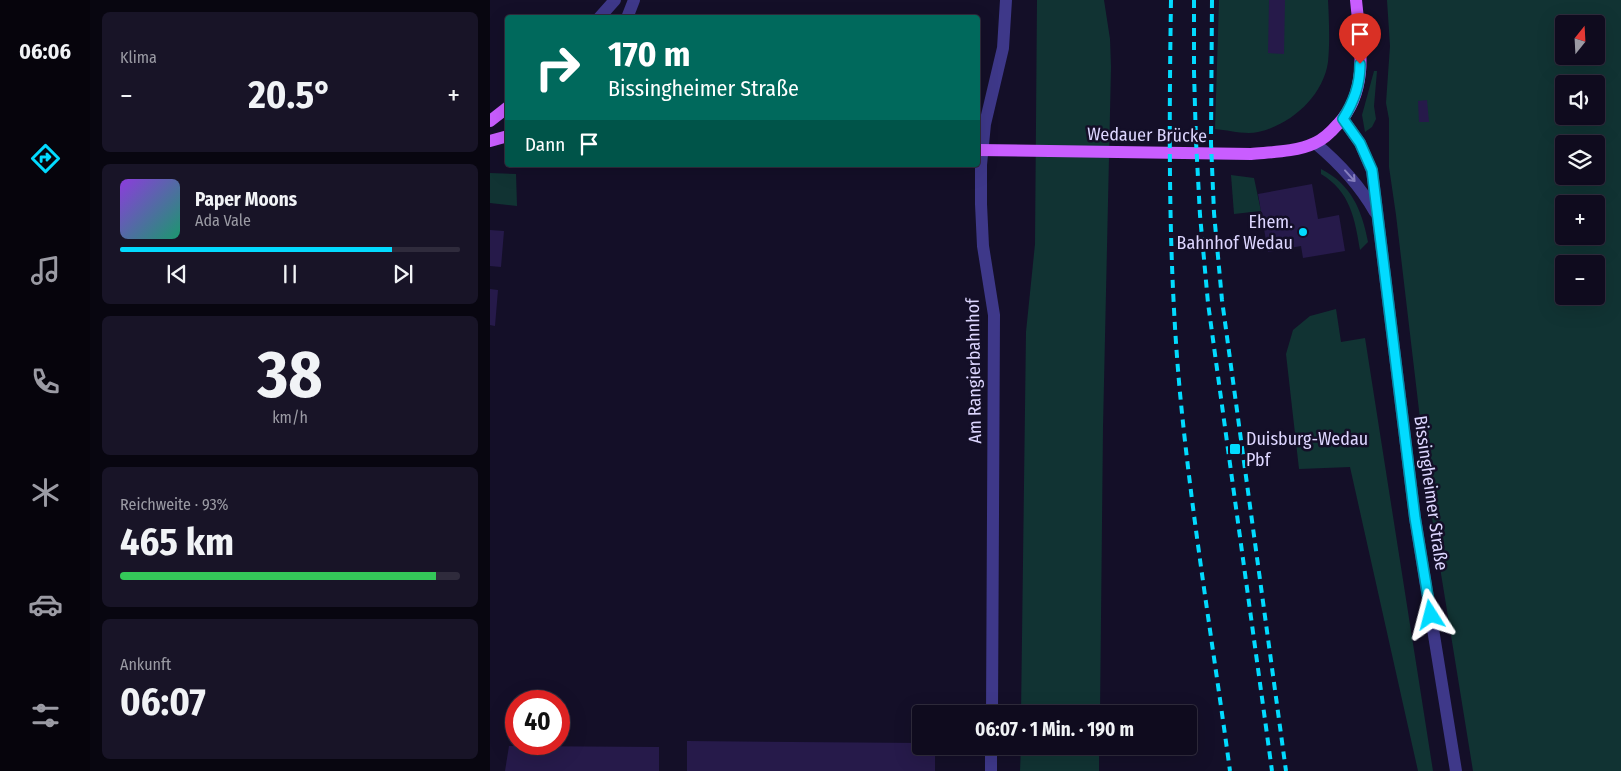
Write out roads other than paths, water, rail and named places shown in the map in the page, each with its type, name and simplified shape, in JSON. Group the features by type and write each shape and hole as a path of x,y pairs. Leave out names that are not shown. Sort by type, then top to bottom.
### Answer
{"main road":[{"path":"1315,143 1343,119 1352,104 1360,82 1360,46 1356,0"},
{"path":"490,121 505,110"},
{"path":"490,141 505,137"},
{"name":"Wedauer Brücke","path":"980,150 1251,154 1288,150 1315,143"}],"street":[{"path":"602,15 615,0"},
{"path":"628,15 634,0"},
{"name":"Am Rangierbahnhof","path":"992,705 994,315 983,246 981,165 985,124 1003,48 1006,0"},
{"name":"Bissingheimer Straße","path":"1343,119 1360,143 1372,170 1415,518 1456,771"},
{"name":"Bissingheimer Straße","path":"1315,143 1355,181 1378,218"},
{"path":"991,755 991,771"}],"railway":[{"path":"1171,0 1170,196 1176,344 1190,487 1230,771"},
{"path":"1194,0 1196,141 1208,303 1272,771"},
{"path":"1212,0 1211,143 1214,213 1222,300 1286,771"}],"place":[{"name":"Ehem. Bahnhof Wedau","path":"1303,232"},
{"name":"Duisburg-Wedau Pbf","path":"1235,449"}]}
